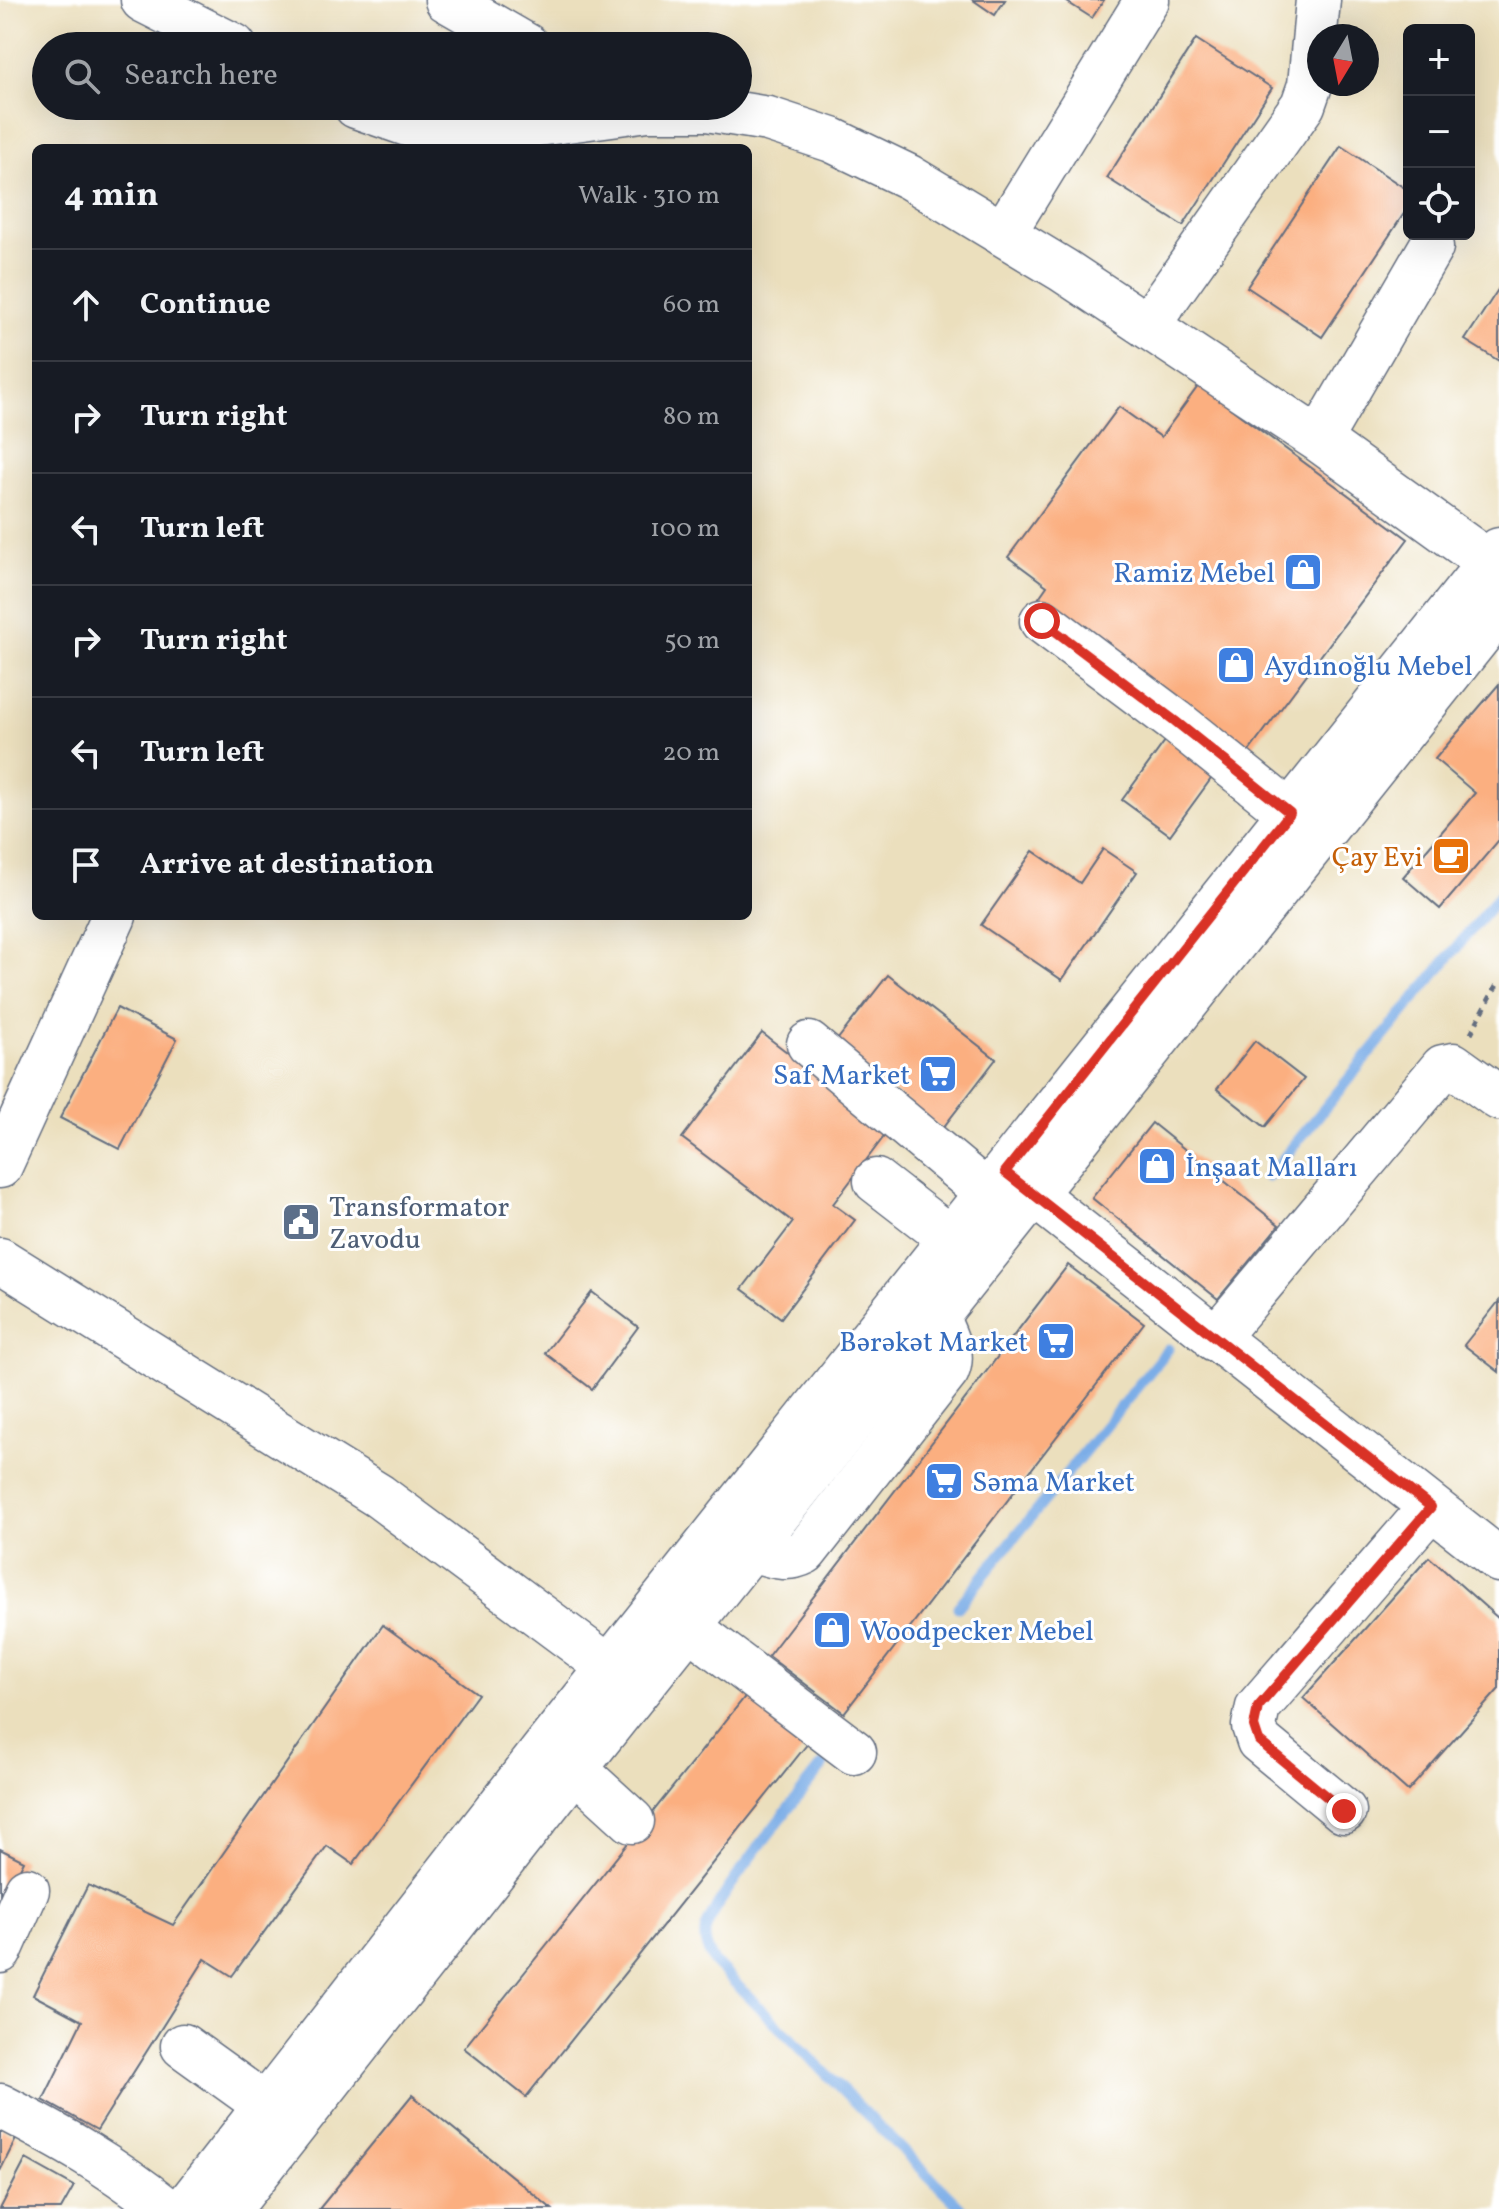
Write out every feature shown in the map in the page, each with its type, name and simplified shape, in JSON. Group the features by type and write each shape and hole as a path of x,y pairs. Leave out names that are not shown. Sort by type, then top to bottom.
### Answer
{"main road":[{"path":"447,0 503,32"},
{"path":"1003,234 1147,0"},
{"path":"1147,326 1303,105 1310,85 1318,0"},
{"path":"147,1 207,32"},
{"path":"229,2209 575,1769 937,1318 1009,1187 1290,813 1496,561 1063,270 909,177 832,140 752,116"},
{"path":"396,120 416,127 480,132 545,120"},
{"path":"1319,440 1431,247"},
{"path":"185,2209 609,1667 951,1239 1009,1187 1499,611"},
{"path":"1042,621 1290,813"},
{"path":"0,1166 112,920"},
{"path":"809,1044 1215,1339 1499,1560"},
{"path":"1215,1339 1443,1067 1453,1065 1499,1098"},
{"path":"876,1181 951,1239"},
{"path":"0,1260 379,1496 609,1667"},
{"path":"1344,1811 1259,1741 1254,1726 1258,1707 1431,1507"},
{"path":"689,1627 854,1752"},
{"path":"575,1769 632,1821"},
{"path":"0,1951 27,1890"},
{"path":"183,2046 265,2105"},
{"path":"0,2106 91,2154 166,2209"}],"path":[{"path":"1453,1065 1499,981"}],"building":[{"path":"973,0 1005,0 995,15"},
{"path":"1064,0 1104,0 1092,18"},
{"path":"1196,39 1272,88 1183,226 1107,178"},
{"path":"1341,146 1403,187 1403,215 1322,337 1247,287"},
{"path":"1499,288 1499,361 1465,340"},
{"path":"1199,385 1408,539 1247,754 1038,599 1047,586 1008,557 1119,407 1161,437"},
{"path":"1499,684 1499,840 1440,909 1403,877 1475,793 1435,759"},
{"path":"1168,737 1216,772 1170,835 1122,800"},
{"path":"1103,849 1137,872 1062,980 981,925 1033,851 1080,883"},
{"path":"888,975 996,1059 942,1129 834,1044"},
{"path":"117,1008 177,1039 120,1149 60,1118"},
{"path":"762,1033 889,1130 833,1204 855,1220 781,1318 742,1289 793,1222 682,1138"},
{"path":"1255,1041 1304,1079 1265,1127 1217,1089"},
{"path":"1152,1123 1279,1225 1218,1299 1092,1198"},
{"path":"1068,1265 1144,1323 844,1713 768,1656"},
{"path":"592,1292 638,1327 592,1389 545,1353"},
{"path":"1499,1301 1499,1372 1464,1345"},
{"path":"1429,1557 1499,1619 1499,1689 1408,1791 1303,1698"},
{"path":"383,1625 478,1694 353,1864 327,1846 232,1976 205,1959 97,2130 43,2100 82,2021 33,1995 88,1885 173,1925"},
{"path":"748,1693 809,1742 526,2097 464,2048"},
{"path":"0,1849 24,1861 0,1907"},
{"path":"412,2095 552,2209 319,2209"},
{"path":"0,2128 17,2137 0,2171"},
{"path":"26,2159 74,2186 61,2209 0,2209"}],"waterway":[{"path":"1268,1177 1499,896"},
{"path":"958,1607 1168,1349"},
{"path":"823,1765 722,1899 705,1933 707,1948 714,1962 962,2209"}],"place":[{"name":"Ramiz Mebel","path":"1303,572"},
{"name":"Aydınoğlu Mebel","path":"1236,665"},
{"name":"Çay Evi","path":"1451,856"},
{"name":"Saf Market","path":"938,1074"},
{"name":"İnşaat Malları","path":"1157,1166"},
{"name":"Transformator Zavodu","path":"301,1222"},
{"name":"Bərəkət Market","path":"1056,1341"},
{"name":"Səma Market","path":"944,1481"},
{"name":"Woodpecker Mebel","path":"832,1630"}],"route":[{"path":"1042,621 1290,813 1005,1172 1431,1507 1258,1707 1254,1726 1259,1741 1344,1811"}]}
